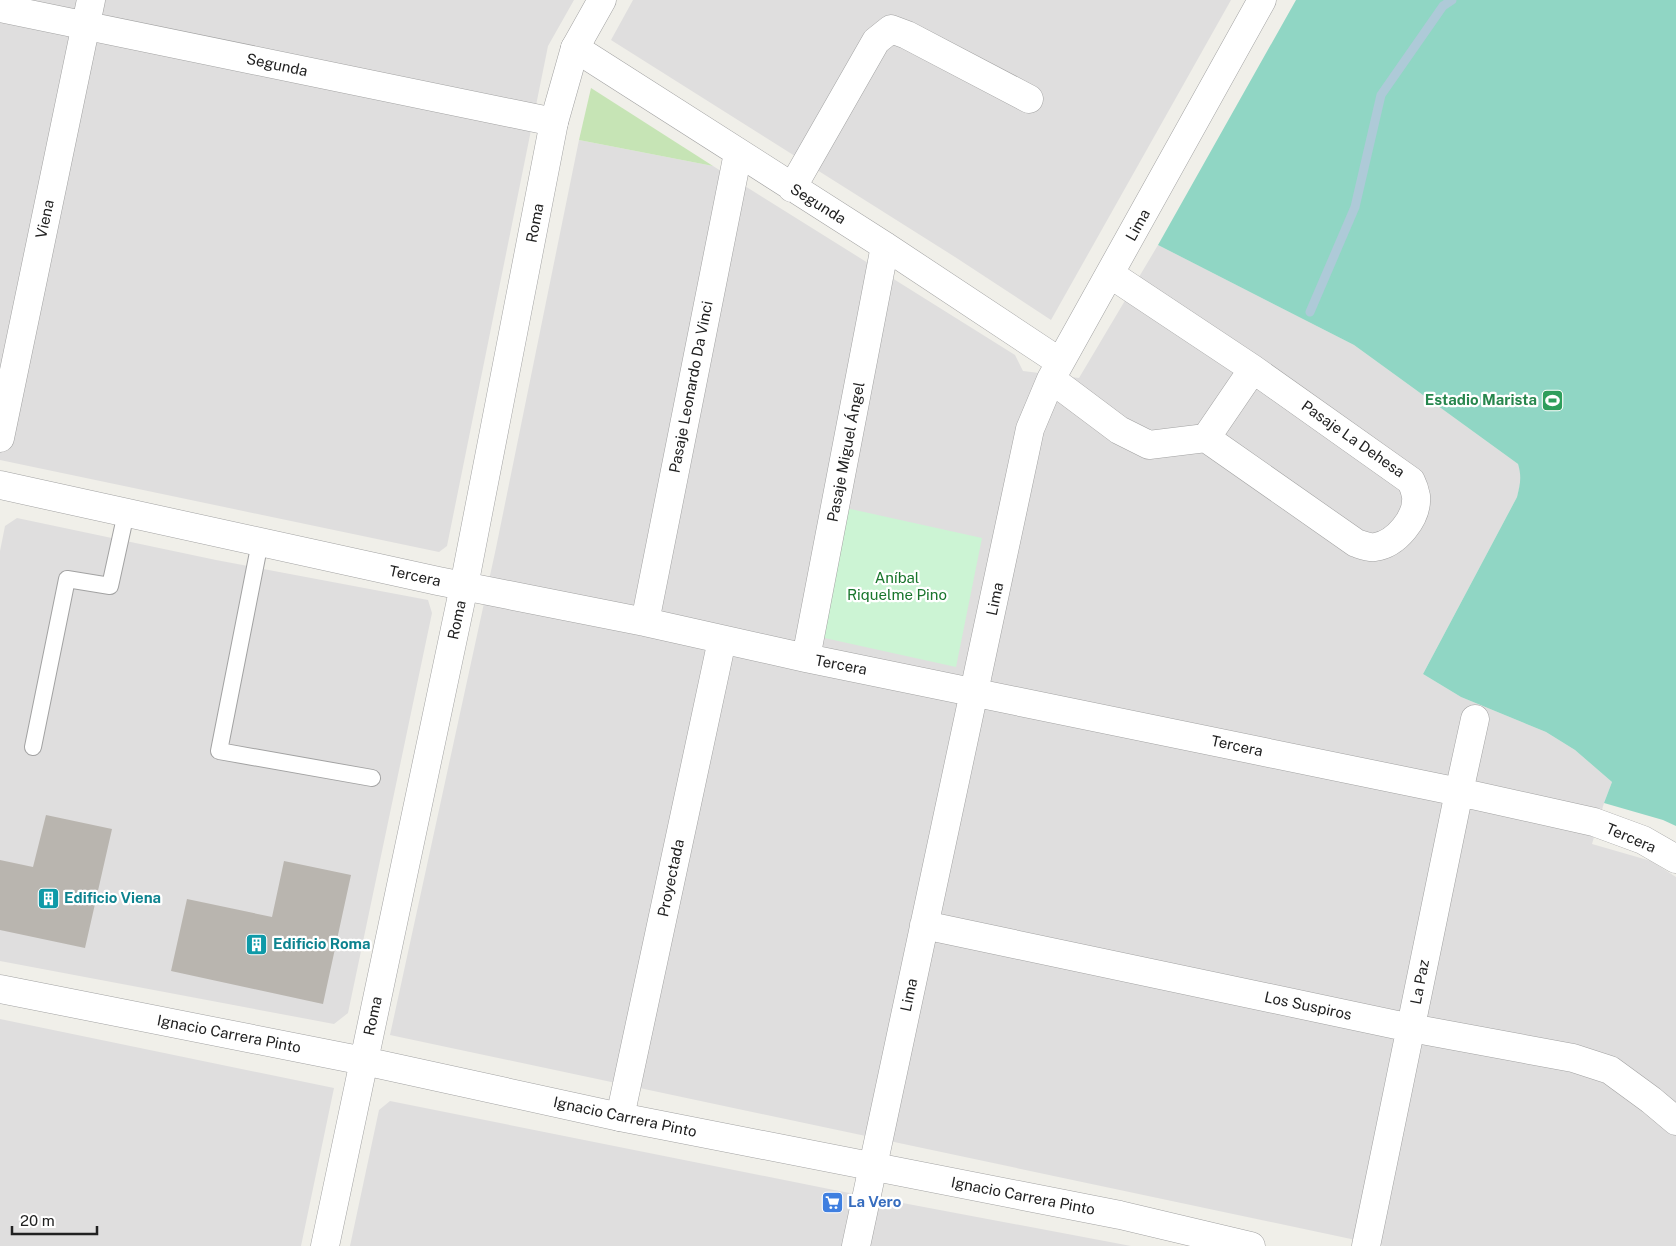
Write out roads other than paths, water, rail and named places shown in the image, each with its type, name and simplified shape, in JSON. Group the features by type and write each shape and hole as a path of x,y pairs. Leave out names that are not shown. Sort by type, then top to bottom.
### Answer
{"street":[{"name":"Viena","path":"0,438 91,0"},
{"name":"Roma","path":"325,1246 464,586 554,122 575,48 602,0"},
{"name":"Lima","path":"856,1246 1030,429 1056,370 1262,0"},
{"name":"Segunda","path":"0,8 554,122"},
{"path":"792,188 876,41 891,29 907,35 1029,99"},
{"name":"Segunda","path":"575,48 885,246 1056,370"},
{"name":"Pasaje Leonardo Da Vinci","path":"645,622 738,153"},
{"name":"Pasaje Miguel Ángel","path":"806,658 885,246"},
{"name":"Pasaje La Dehesa","path":"1110,274 1253,369 1412,481 1416,497 1413,513 1402,531 1390,543 1373,547 1356,543 1206,438"},
{"path":"1056,370 1119,430 1148,445 1206,438 1253,369"},
{"name":"Tercera","path":"0,485 464,586 1459,792 1594,822 1643,840 1676,859"},
{"name":"Proyectada","path":"620,1117 722,640"},
{"name":"La Paz","path":"1366,1246 1475,719"},
{"name":"Los Suspiros","path":"924,925 1411,1028 1572,1058 1610,1070 1676,1121"},
{"name":"Ignacio Carrera Pinto","path":"0,989 364,1061 620,1117 1120,1215 1251,1246"}],"lane":[{"path":"33,747 67,579 110,586 126,513"},
{"path":"260,542 219,751 372,778"}],"waterway":[{"path":"1310,312 1355,207 1381,95 1443,6 1452,0"}],"place":[{"name":"Estadio Marista","path":"1553,400"},
{"name":"Edificio Viena","path":"48,898"},
{"name":"Edificio Roma","path":"257,944"},
{"name":"La Vero","path":"832,1202"}],"park label":[{"name":"Aníbal Riquelme Pino","path":"897,586"}]}
